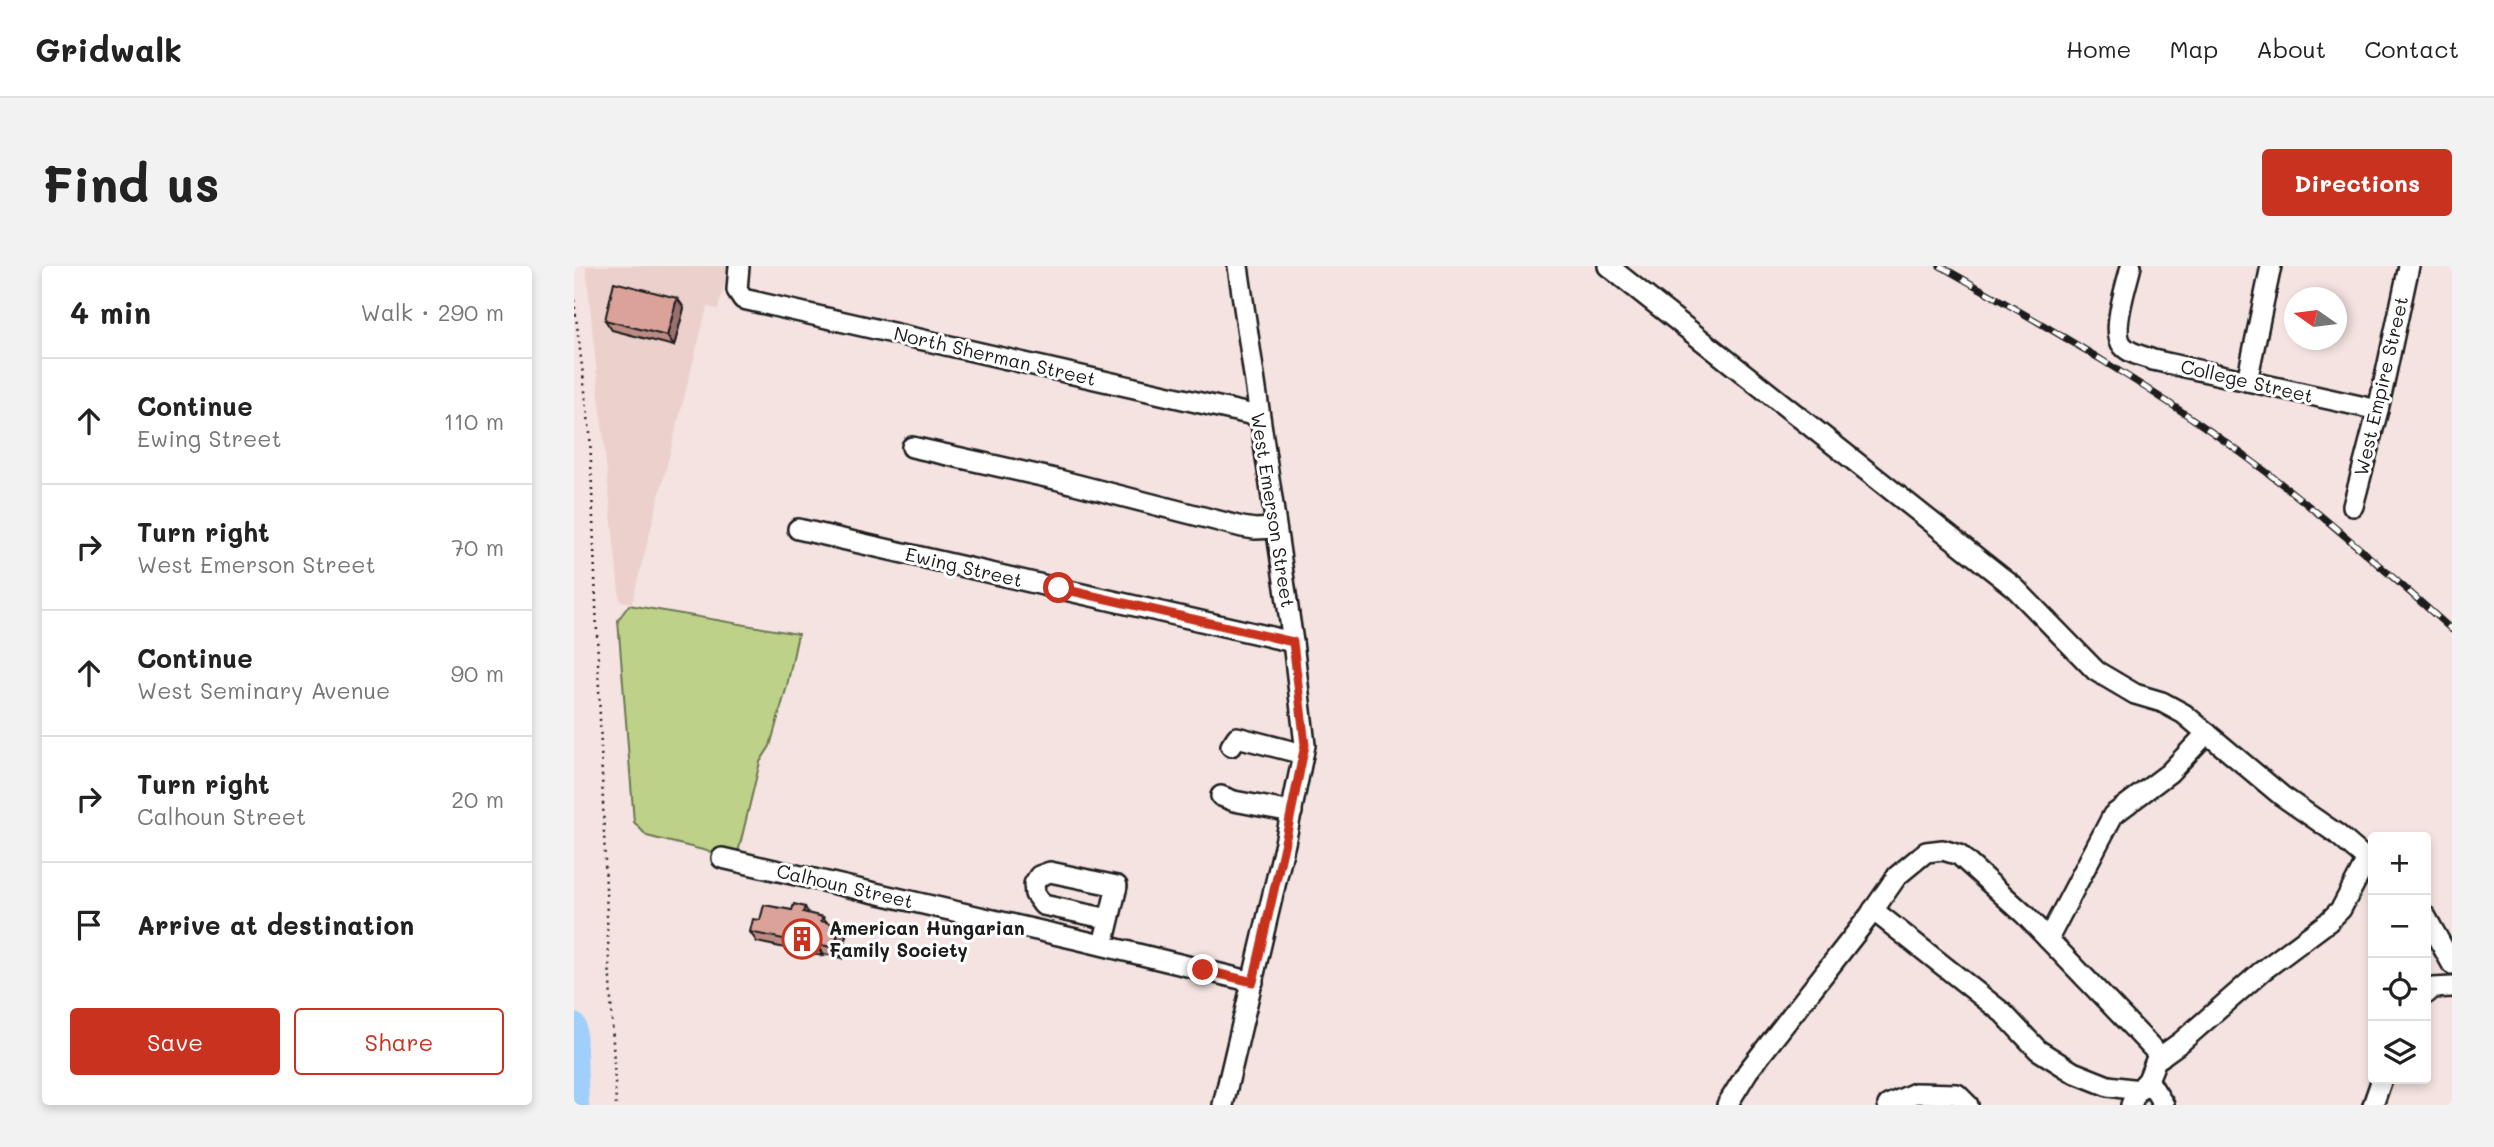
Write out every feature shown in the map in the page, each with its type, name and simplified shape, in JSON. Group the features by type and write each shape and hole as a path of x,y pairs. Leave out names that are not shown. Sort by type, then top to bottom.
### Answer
{"street":[{"name":"North Sherman Street","path":"739,266 737,290 743,299 1258,416"},
{"name":"West Emerson Street","path":"1223,1105 1294,804 1303,754 1304,729 1238,266"},
{"path":"1608,266 2015,588 2096,671 2136,694 2162,702 2184,714 2282,796 2337,834 2368,861"},
{"name":"College Street","path":"2131,266 2117,327 2120,343 2132,352 2152,360 2378,410"},
{"path":"2247,381 2271,266"},
{"name":"West Empire Street","path":"2353,506 2378,410 2409,266"},
{"path":"912,447 1055,479 1242,527 1276,528"},
{"name":"Ewing Street","path":"798,528 1293,642"},
{"path":"2048,939 2113,814 2169,773 2207,733"},
{"path":"1231,746 1237,737 1303,754"},
{"path":"1221,796 1234,801 1294,804"},
{"path":"1727,1105 1756,1061 1897,876 1926,852 1943,850 1959,855 2048,939 2161,1056"},
{"name":"Calhoun Street","path":"722,859 1103,945 1253,982"},
{"path":"2139,1091 2156,1060 2181,1042 2261,972 2335,916 2368,866"},
{"path":"1873,910 2003,1013 2038,1049 2073,1072 2108,1086 2139,1091 2164,1105"},
{"path":"1103,945 1109,919"},
{"path":"2431,926 2452,964"},
{"path":"2431,990 2452,987"},
{"path":"2373,1105 2380,1084"},
{"path":"1888,1105 1915,1093 1957,1094 1968,1105"}],"path":[{"path":"574,300 590,433 616,1105"}],"shaded area":[{"path":"586,266 729,266 718,309 707,307 632,603 620,601"}],"green space":[{"path":"629,605 798,634 787,686 770,746 760,762 738,853 719,854 647,836 634,822 618,620"}],"building":[{"path":"614,282 677,298 667,336 605,320"},
{"name":"American Hungarian Family Society","path":"794,904 805,907 803,912 823,917 821,921 839,925 835,948 750,932 753,919 760,920 764,905 792,910"}],"waterway":[{"path":"574,1025 577,1105"},
{"path":"574,1102 577,1105"}],"railway":[{"path":"1940,266 2106,363 2226,442 2337,529 2452,630"}],"place":[{"name":"American Hungarian Family Society","path":"802,939"}],"route":[{"path":"1059,588 1293,642 1305,745 1253,982 1203,970"}]}
